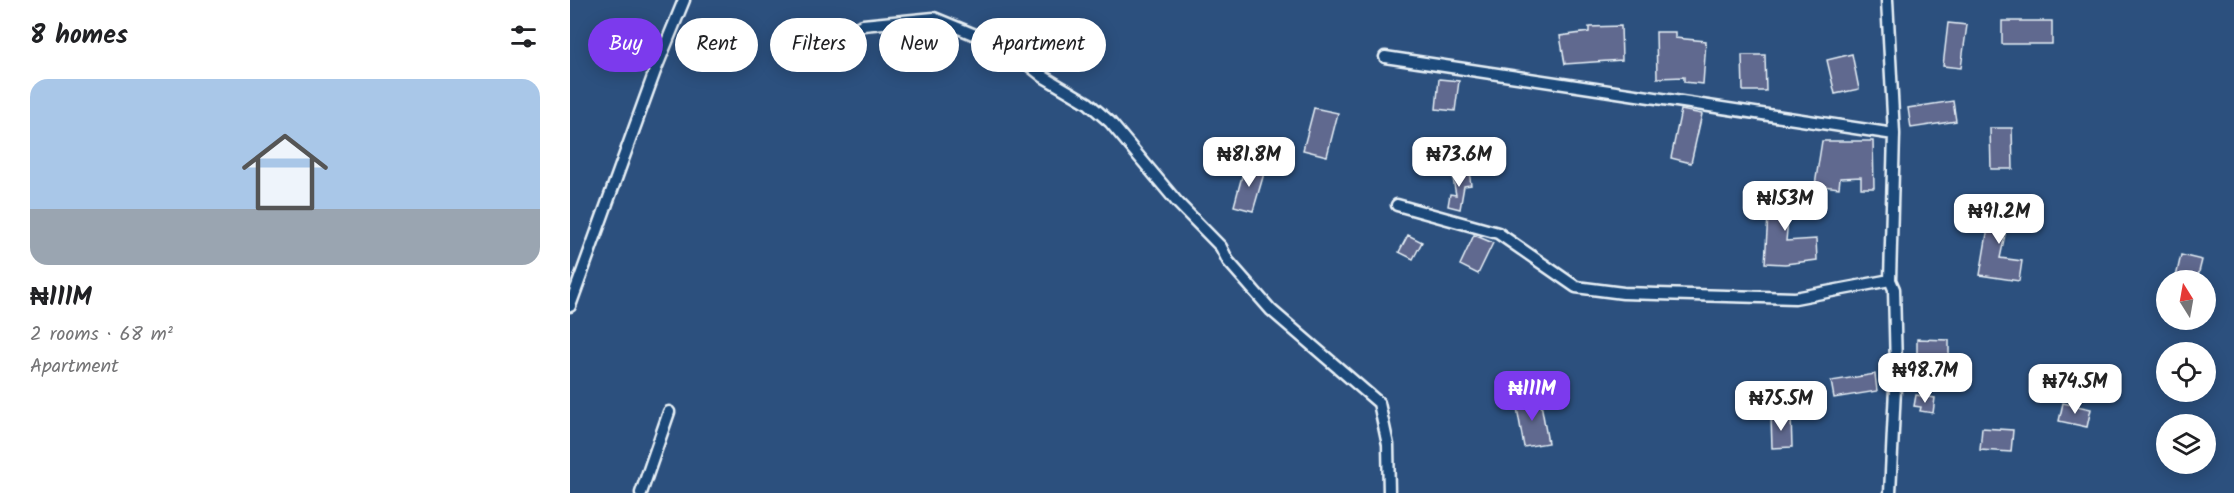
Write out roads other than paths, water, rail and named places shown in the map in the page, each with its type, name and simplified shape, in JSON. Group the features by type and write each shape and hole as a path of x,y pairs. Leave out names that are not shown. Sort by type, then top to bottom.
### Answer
{"street":[{"path":"570,306 655,71 684,0"},
{"path":"1887,0 1894,134 1890,280 1894,289 1896,368 1890,493"},
{"path":"867,25 934,18 1007,48 1044,76 1088,103 1110,122 1177,202 1221,247 1228,261 1270,310 1379,403 1388,445 1389,493"},
{"path":"1385,57 1894,134"},
{"path":"1397,205 1498,233 1576,287 1623,293 1795,298 1890,280"},
{"path":"641,493 669,412"}]}
